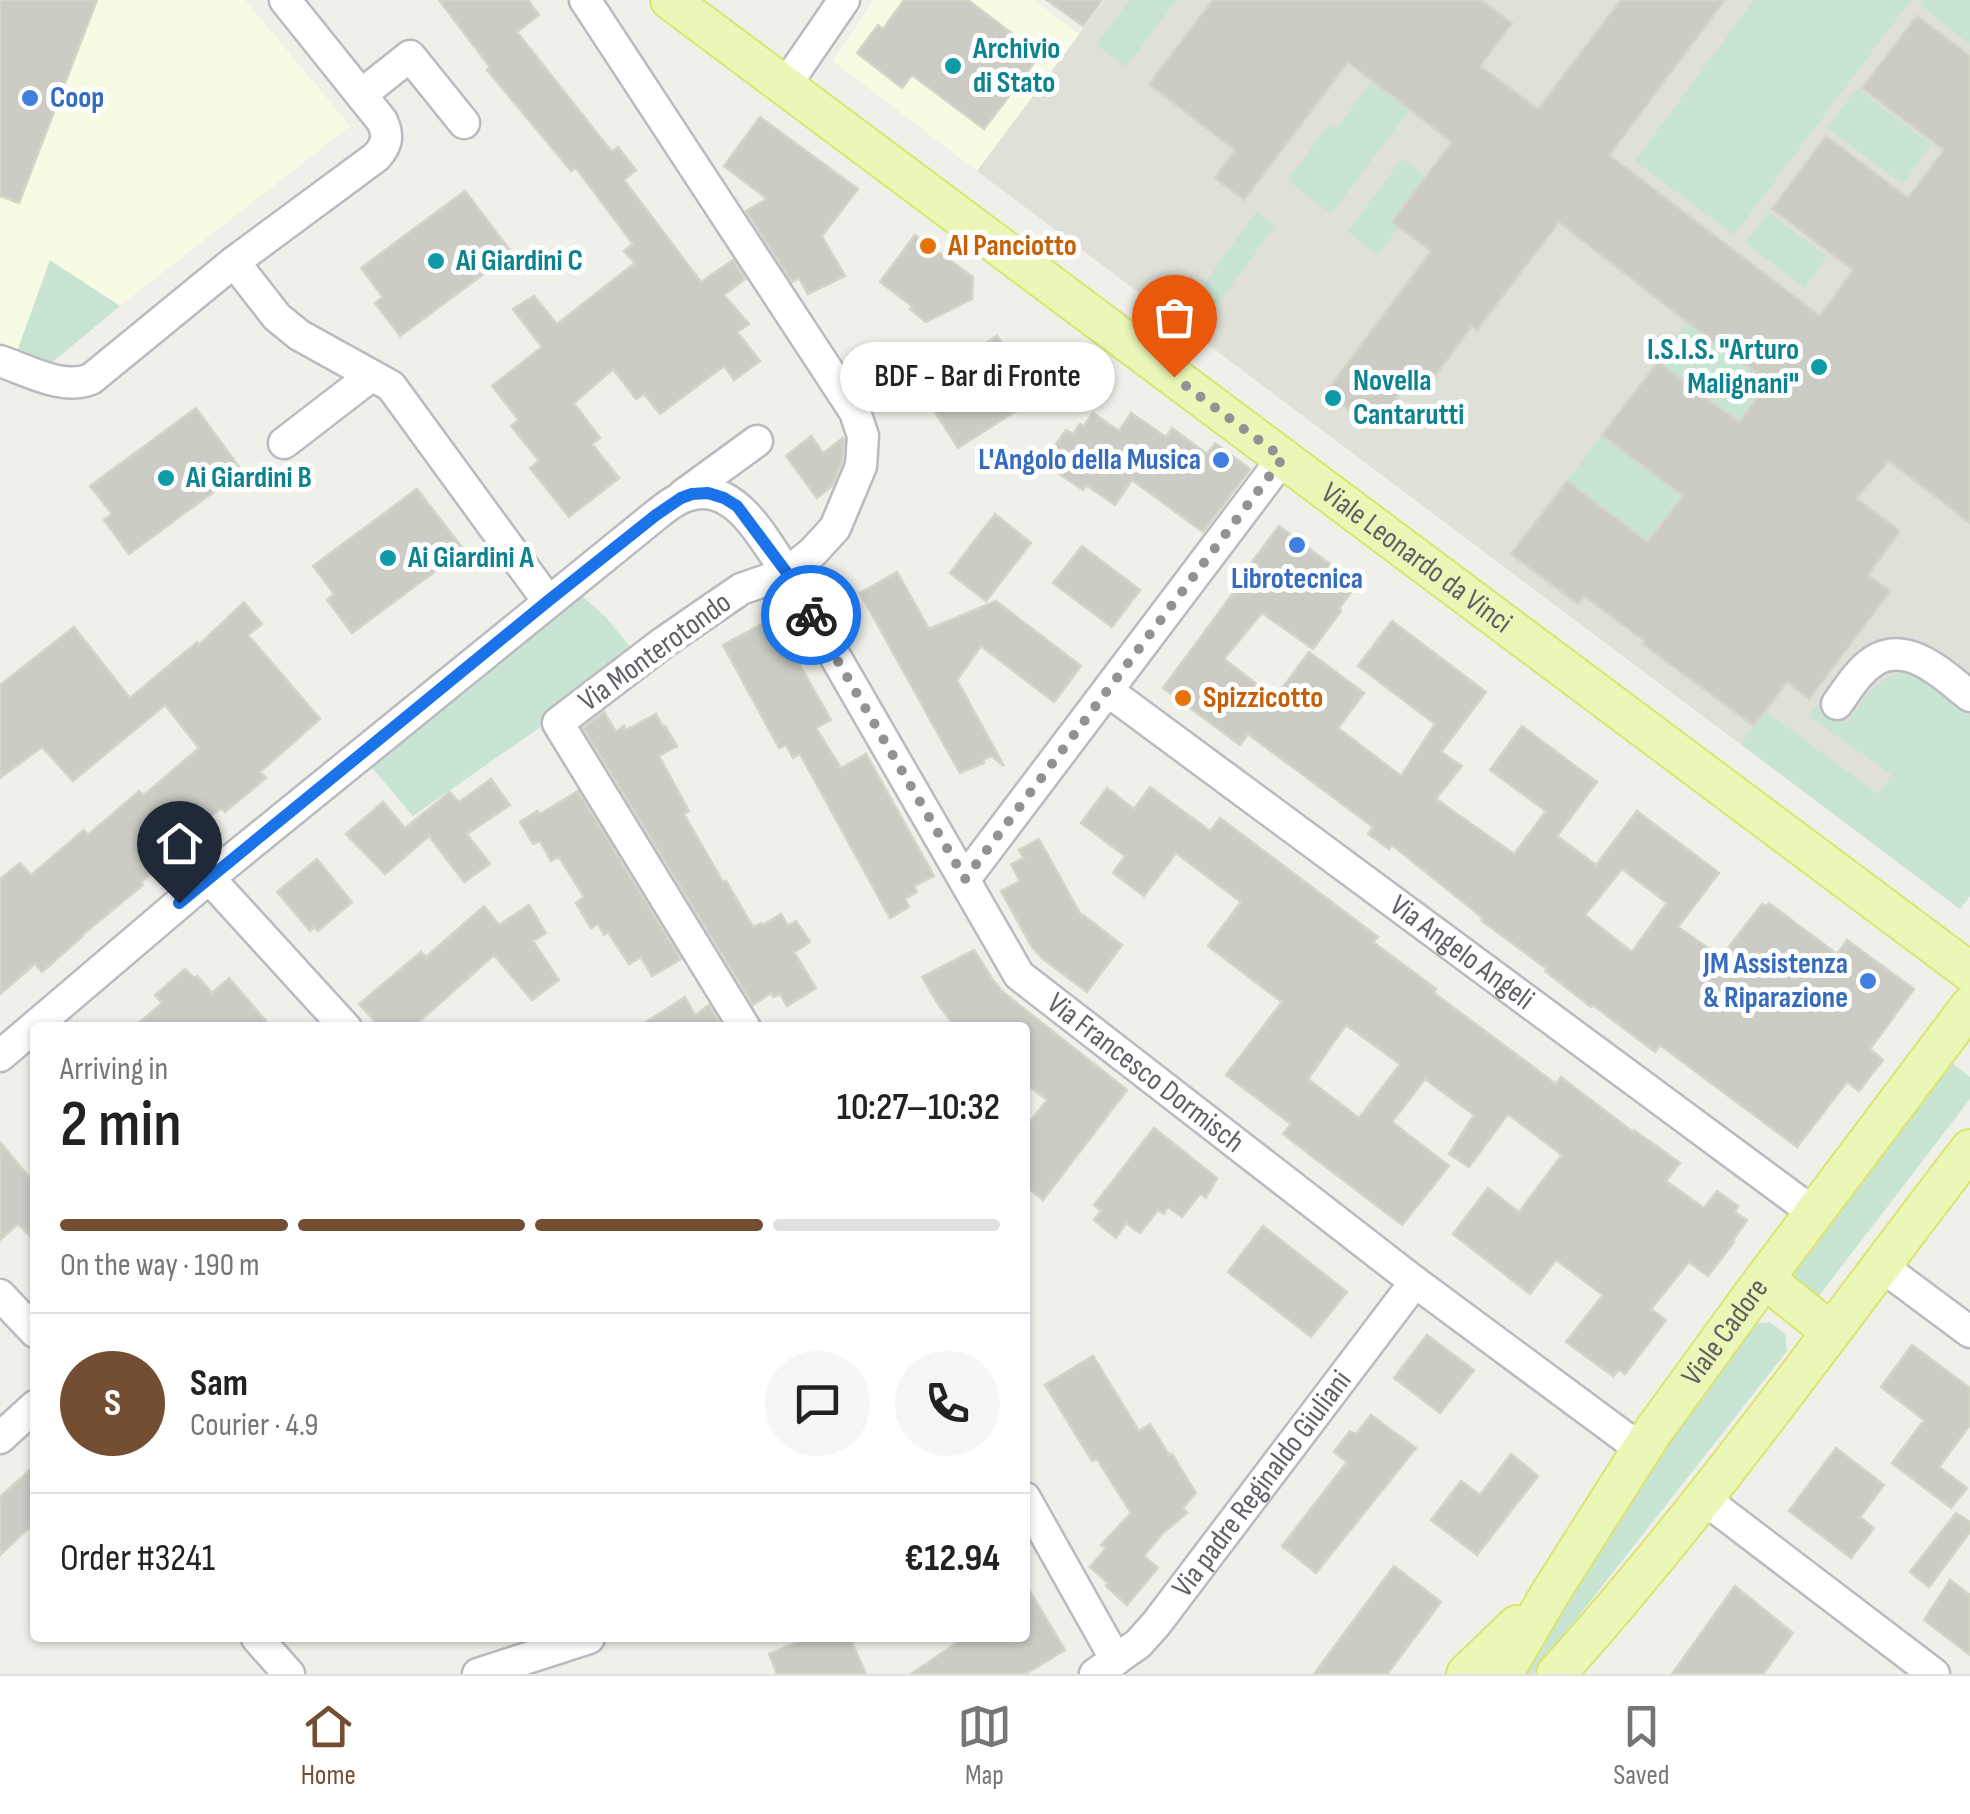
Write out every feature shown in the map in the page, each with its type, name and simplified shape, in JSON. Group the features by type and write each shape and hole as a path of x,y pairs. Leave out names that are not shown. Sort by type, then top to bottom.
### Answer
{"main road":[{"name":"Viale Leonardo da Vinci","path":"670,0 1970,972"},
{"name":"Viale Cadore","path":"1503,1674 1652,1433 1970,1006"},
{"path":"1556,1674 1616,1607 1702,1498 1970,1149"},
{"path":"1759,1287 1825,1338"},
{"path":"1466,1674 1551,1592"},
{"path":"1576,1674 1616,1607"}],"street":[{"path":"0,361 63,382 91,378 384,148 386,130 382,121 285,0"},
{"name":"Via Monterotondo","path":"584,0 861,425 861,466 835,528 813,552 787,573 742,589 664,642 558,723 742,1022"},
{"path":"785,86 844,0"},
{"path":"362,94 410,56 464,122"},
{"path":"234,262 278,316 299,335 391,386 548,601"},
{"path":"284,442 371,376"},
{"path":"40,1022 209,878 548,601 757,441"},
{"path":"965,879 1283,458"},
{"name":"Via Francesco Dormisch","path":"656,515 692,494 716,494 742,512 787,573 1019,975 1415,1282 1642,1450"},
{"path":"1837,704 1870,664 1897,654 1922,660 1970,696"},
{"name":"Via Angelo Angeli","path":"1108,691 1814,1213"},
{"path":"209,878 341,1022"},
{"path":"0,1056 30,1030"},
{"path":"1880,1266 1970,1332"},
{"name":"Via padre Reginaldo Giuliani","path":"1106,1667 1138,1644 1156,1624 1415,1282"},
{"path":"0,1295 30,1327"},
{"path":"0,1438 30,1411"},
{"path":"1702,1498 1934,1674"},
{"path":"1030,1508 1106,1667"},
{"path":"261,1642 289,1674"},
{"path":"478,1674 578,1642"}],"shaded area":[{"path":"0,0 245,0 350,126 120,306 50,261 12,365 0,361"},
{"path":"874,0 1034,0 1079,34 977,171 833,61"},
{"path":"1105,0 1970,0 1970,896 1960,909 977,171"},
{"path":"1130,0 1176,0 1126,67 1096,45"},
{"path":"1754,0 1911,0 1734,235 1635,161"},
{"path":"1925,0 1970,0 1970,44 1921,6"},
{"path":"1372,80 1410,109 1331,214 1287,180 1329,125 1336,130"},
{"path":"1857,88 1931,144 1903,184 1827,128"},
{"path":"1402,158 1426,177 1393,222 1399,227 1378,255 1348,232"},
{"path":"1256,212 1275,225 1203,325 1184,312"},
{"path":"1768,212 1827,256 1805,288 1746,243"},
{"path":"50,260 120,306 38,374 12,365"},
{"path":"1687,322 1768,382 1739,422 1658,362"},
{"path":"1602,435 1667,484 1689,489 1648,542 1567,481"},
{"path":"582,596 605,616 632,649 539,728 413,816 370,765"},
{"path":"1901,673 1927,681 1970,715 1970,896 1960,909 1741,744 1765,711 1879,795 1892,775 1809,716 1818,703 1847,723 1876,686"},
{"path":"1952,1063 1970,1077 1970,1099 1818,1297 1805,1298 1791,1288 1794,1273"},
{"path":"1770,1322 1785,1334 1787,1351 1533,1674 1521,1674 1618,1515 1754,1324"}],"building":[{"name":"Coop","path":"0,0 97,0 19,203 0,196"},
{"path":"439,0 528,0 539,15 517,32 612,152 618,147 636,170 624,180 701,282 733,260 745,279 724,295 749,324 737,332 760,361 734,380 724,366 660,414 644,394 636,399 613,369 574,403 600,438 592,444 619,478 569,517 530,468 539,461 511,426 519,420 492,386 542,347 513,309 534,296 557,324 635,263 624,251 633,244 576,168 571,171 487,70 490,67"},
{"name":"Archivio di Stato","path":"904,0 968,0 1040,55 984,129 912,75 902,88 857,53 878,25 883,29"},
{"path":"1047,0 1102,0 1083,26"},
{"name":"I.S.I.S. \"Arturo Malignani\"","path":"1213,0 1481,0 1512,23 1480,66 1538,109 1621,0 1725,0 1609,155 1820,316 1853,270 1772,209 1826,136 1908,198 1944,150 1862,88 1917,16 1970,56 1970,523 1889,461 1856,498 1900,531 1868,575 1890,591 1809,699 1787,682 1754,726 1584,596 1578,604 1511,554 1567,481 1648,542 1683,496 1602,435 1658,362 1739,422 1769,382 1559,222 1477,330 1472,326 1430,383 1416,373 1373,429 1326,392 1431,251 1392,222 1452,142 1348,62 1244,200 1215,178 1235,150 1149,84"},
{"path":"760,117 858,189 822,236 845,276 808,294 799,278 792,282 746,211 767,199 724,166"},
{"name":"Ai Giardini C","path":"465,191 512,253 400,336 375,303 383,297 361,268"},
{"path":"915,235 973,277 972,299 926,322 880,282"},
{"path":"997,336 1054,379 1032,392 1036,398 958,448 919,387"},
{"name":"Ai Giardini B","path":"196,408 242,471 129,554 104,520 112,514 90,486"},
{"path":"1093,413 1119,431 1131,413 1166,437 1172,428 1207,454 1215,443 1250,469 1203,532 1132,480 1115,505 1086,485 1083,490 1043,463 1066,430 1073,434"},
{"path":"811,436 823,453 844,440 842,462 832,486 817,498 786,456"},
{"name":"Ai Giardini A","path":"417,489 464,550 352,633 327,600 334,594 313,566"},
{"path":"995,514 1031,543 986,601 950,573"},
{"path":"1279,526 1357,584 1313,649 1262,613 1224,659 1275,698 1309,652 1364,693 1338,728 1401,776 1435,724 1358,666 1392,621 1486,692 1441,752 1462,766 1436,799 1514,854 1546,811 1490,770 1522,726 1597,782 1557,836 1596,865 1637,811 1719,873 1678,927 1721,957 1762,904 1769,903 1837,954 1847,940 1914,989 1870,1049 1883,1060 1859,1091 1847,1082 1797,1147 1660,1045 1655,1052 1591,1007 1392,845 1389,849 1368,834 1373,827 1248,734 1240,745 1163,688 1234,592 1231,590","holes":["1622,869 1667,903 1632,952 1585,915"]},
{"path":"1082,546 1140,590 1112,627 1053,583"},
{"path":"897,572 929,629 996,601 1081,666 1054,702 981,646 957,680 1004,766 991,756 960,773 860,593"},
{"path":"244,602 262,624 248,635 320,719 260,772 266,778 181,841 186,845 42,972 35,964 0,994 0,879 20,863 31,875 84,830 88,835 139,791 144,795 199,748 165,705 73,781 42,747 0,778 0,685 74,627 130,698 197,642 199,645"},
{"path":"773,618 831,720 816,728 841,768 866,754 934,876 914,886 917,892 905,899 909,907 890,918 800,754 793,758 786,745 779,748 723,645"},
{"path":"604,712 616,732 656,714 677,746 659,756 689,811 684,814 723,882 726,881 753,927 781,914 788,926 796,921 810,942 794,952 816,988 787,1006 780,994 773,997 771,993 753,1005 583,728"},
{"path":"491,779 510,805 467,834 490,864 464,882 429,836 385,874 346,834 383,802 405,828 450,792 459,802"},
{"path":"1150,787 1210,831 1220,818 1378,937 1373,942 1436,989 1434,993 1556,1084 1561,1077 1680,1163 1666,1181 1704,1208 1717,1191 1738,1206 1735,1212 1747,1220 1734,1242 1708,1276 1689,1262 1651,1309 1666,1320 1625,1374 1619,1370 1613,1376 1566,1342 1603,1295 1556,1260 1530,1294 1453,1234 1488,1188 1519,1212 1562,1155 1508,1114 1469,1167 1449,1154 1474,1115 1425,1079 1392,1122 1449,1166 1402,1225 1283,1134 1291,1124 1226,1075 1282,1002 1208,946 1241,902 1176,853 1144,896 1113,873 1125,856 1081,823 1107,788 1134,809","holes":["1346,1025 1400,1064 1359,1118 1308,1079"]},
{"path":"578,791 681,959 652,976 641,957 629,964 608,932 604,935 598,924 591,928 576,903 584,897 559,857 551,861 540,841 533,844 520,822"},
{"path":"1039,839 1082,917 1122,945 1087,992 1032,947 1001,891 1020,881 1011,864 1024,858 1019,850"},
{"path":"317,859 352,902 318,931 314,927 310,931 277,892"},
{"path":"529,905 546,933 533,941 559,980 532,1000 494,955 419,1022 376,1022 359,1004 421,952 426,957 484,906 499,925"},
{"path":"974,950 1003,992 1127,1090 1043,1200 1030,1190 1030,1122 1047,1100 1030,1087 1030,1022 952,1022 922,977"},
{"path":"185,969 212,993 229,978 267,1022 140,1022 162,1003 155,995"},
{"path":"685,997 695,1015 709,1005 719,1022 646,1022"},
{"path":"1154,1128 1217,1178 1206,1198 1200,1194 1182,1217 1168,1207 1164,1214 1158,1210 1140,1233 1126,1223 1116,1238 1094,1220 1101,1211 1094,1205"},
{"path":"0,1142 30,1178 30,1236 18,1224 0,1240"},
{"path":"1263,1226 1347,1292 1311,1337 1228,1272"},
{"path":"1427,1335 1474,1370 1440,1413 1394,1378"},
{"path":"1912,1345 1970,1388 1970,1425 1939,1467 1967,1488 1951,1508 1892,1463 1924,1420 1881,1387"},
{"path":"1093,1356 1139,1431 1150,1424 1196,1493 1183,1508 1187,1513 1144,1556 1158,1568 1127,1605 1090,1567 1106,1548 1101,1545 1131,1513 1097,1459 1092,1461 1045,1385"},
{"path":"1371,1415 1416,1448 1316,1573 1282,1546 1347,1462 1334,1452 1350,1431 1356,1434"},
{"path":"1836,1448 1884,1485 1860,1517 1874,1528 1851,1558 1789,1511"},
{"path":"1511,1454 1538,1476 1477,1555 1431,1520 1461,1481 1480,1495"},
{"path":"30,1470 30,1527 0,1555 0,1497"},
{"path":"1956,1513 1970,1522 1970,1532 1929,1587 1910,1572"},
{"path":"1394,1566 1441,1602 1387,1674 1314,1674"},
{"path":"1950,1580 1970,1595 1970,1655 1924,1620"},
{"path":"1735,1586 1793,1633 1763,1674 1672,1674"},
{"path":"1030,1591 1065,1650 1025,1674 911,1674 958,1642 1030,1642"},
{"path":"798,1642 852,1642 866,1674 777,1674 769,1654"}],"way so far":[{"path":"811,615 965,879 1283,458 1174,377"}],"place":[{"name":"Archivio di Stato","path":"953,66"},
{"name":"Coop","path":"30,98"},
{"name":"Al Panciotto","path":"928,246"},
{"name":"Ai Giardini C","path":"436,261"},
{"name":"I.S.I.S. \"Arturo Malignani\"","path":"1819,367"},
{"name":"BDF - Bar di Fronte","path":"1174,377"},
{"name":"Novella Cantarutti","path":"1333,398"},
{"name":"L'Angolo della Musica","path":"1221,460"},
{"name":"Ai Giardini B","path":"166,478"},
{"name":"Librotecnica","path":"1297,545"},
{"name":"Ai Giardini A","path":"388,558"},
{"name":"Spizzicotto","path":"1183,698"},
{"name":"JM Assistenza & Riparazione","path":"1868,981"}],"route":[{"path":"179,903 548,601 681,498 700,492 716,494 737,506 787,573 811,615"}]}
